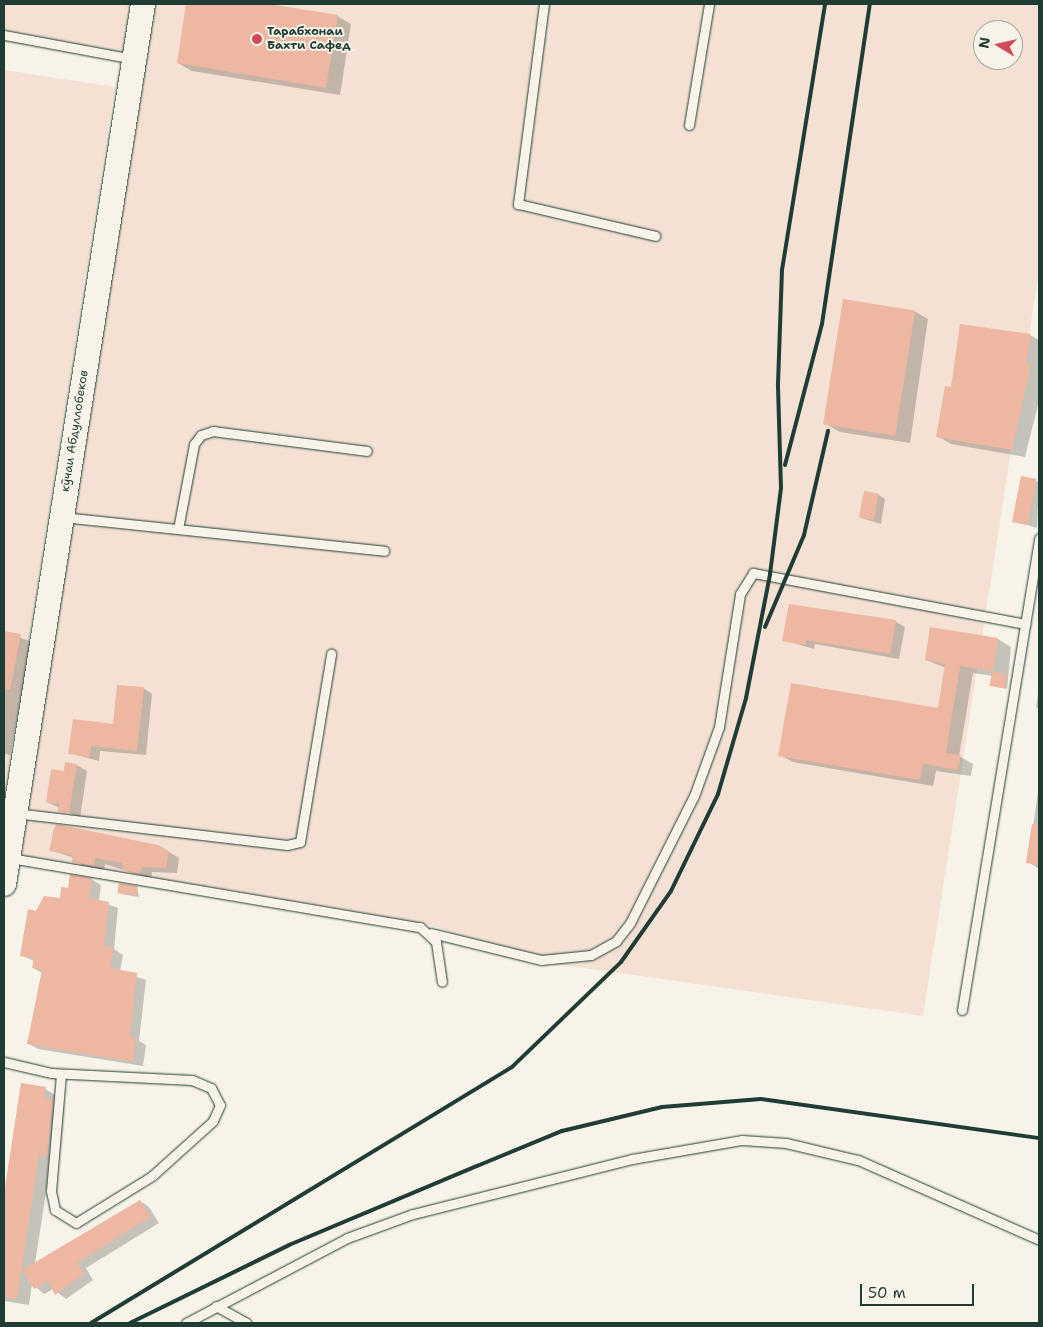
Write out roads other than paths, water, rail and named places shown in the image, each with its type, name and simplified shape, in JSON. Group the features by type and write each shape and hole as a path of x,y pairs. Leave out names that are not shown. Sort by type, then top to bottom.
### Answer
{"street":[{"name":"кӯчаи Абдуллобеков","path":"4,884 143,4"}],"lane":[{"path":"544,4 518,204 656,236"},
{"path":"689,125 709,4"},
{"path":"4,35 134,59"},
{"path":"178,529 194,444 201,434 213,431 368,451"},
{"path":"62,517 384,551"},
{"path":"962,1010 1039,538"},
{"path":"7,858 388,920 431,934 542,960 591,955 616,941 630,923 694,796 719,728 740,594 753,573 1025,624"},
{"path":"15,813 287,845 300,842 331,654"},
{"path":"431,934 442,982"},
{"path":"4,1062 61,1074 192,1080 212,1088 220,1105 212,1121 152,1176 76,1223 55,1210 51,1191 61,1074"},
{"path":"186,1323 346,1238 413,1214 632,1159 742,1140 786,1143 858,1160 1039,1240"},
{"path":"216,1306 247,1323"}],"railway":[{"path":"91,1323 512,1067 621,962 671,891 718,794 746,698 770,574 781,488 778,384 782,270 825,4"},
{"path":"785,465 822,324 870,4"},
{"path":"765,627 804,535 828,431"},
{"path":"130,1323 289,1245 562,1131 662,1107 761,1099 1039,1138"}],"place":[{"name":"Тарабхонаи Бахти Сафед","path":"257,39"}]}
